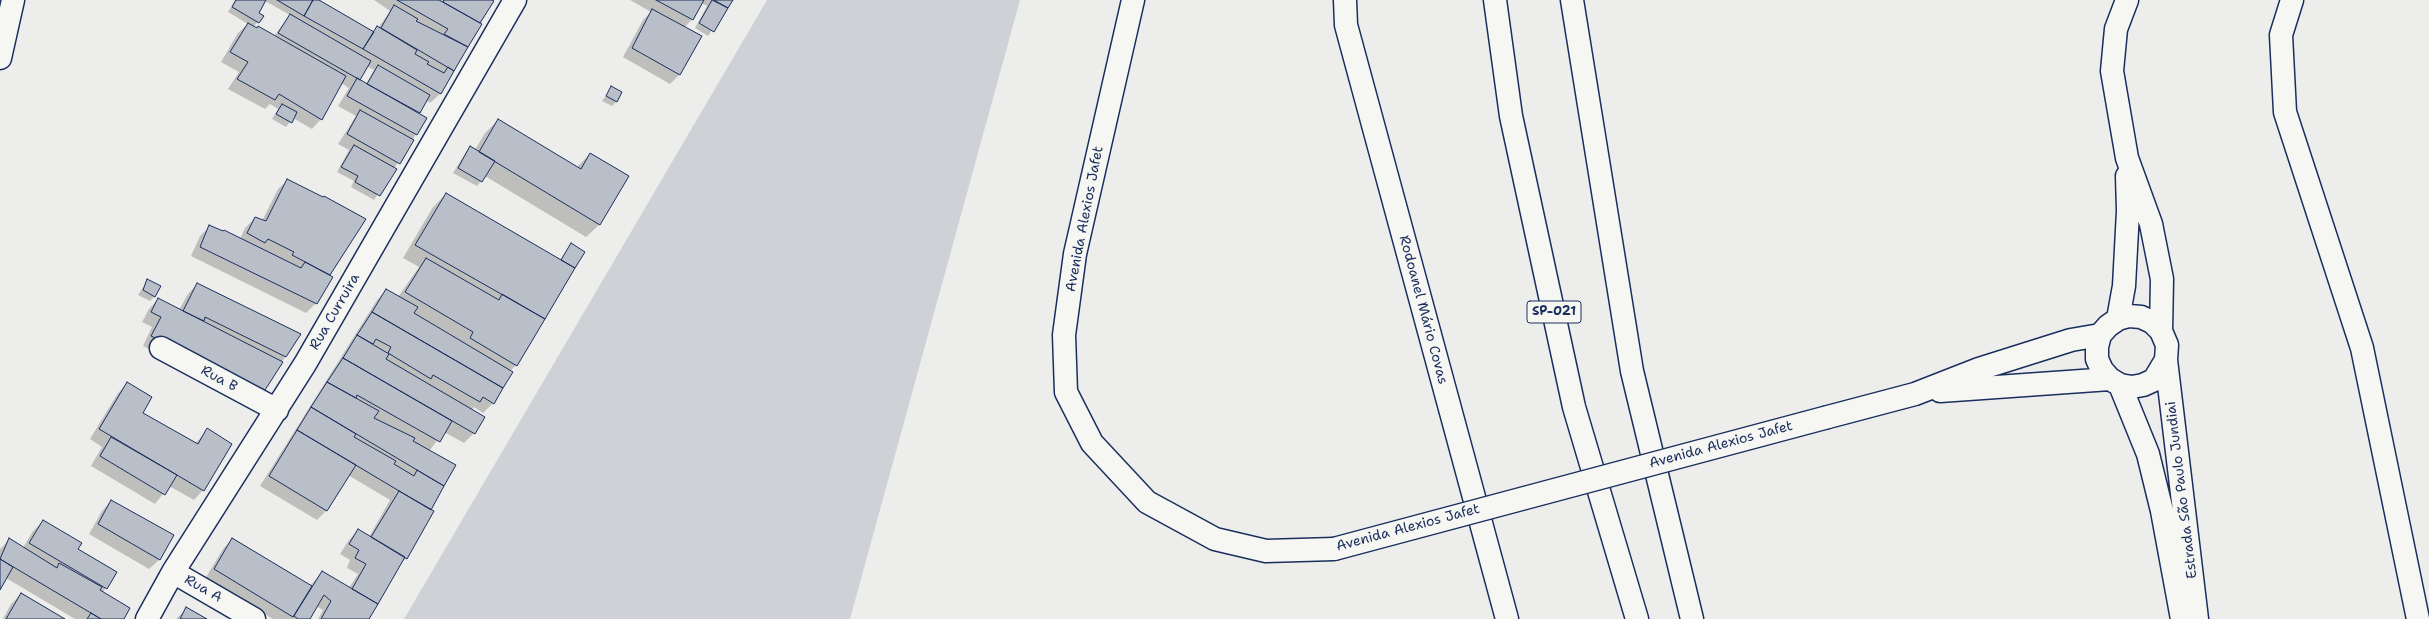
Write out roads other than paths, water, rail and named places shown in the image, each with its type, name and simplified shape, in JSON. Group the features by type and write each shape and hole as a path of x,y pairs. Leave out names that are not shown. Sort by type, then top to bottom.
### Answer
{"main road":[{"path":"0,58 13,0"},
{"name":"Rua Curruira","path":"147,619 173,572 277,410 515,0"},
{"name":"Avenida Alexios Jafet","path":"1133,0 1075,254 1064,335 1066,392 1092,443 1147,502 1215,539 1266,551 1334,549 1915,394 2017,356 2071,340 2100,335"},
{"path":"1340,0 1346,25"},
{"name":"Rodoanel Mário Covas","path":"1345,0 1346,25 1507,619"},
{"name":"SP-021","path":"1496,0 1511,116 1574,407 1637,619"},
{"path":"1572,0 1632,371 1692,619"},
{"path":"2118,319 2124,286 2128,212 2127,158 2112,71 2116,29 2127,0"},
{"path":"2292,0 2282,36 2285,112 2362,348 2418,619"},
{"path":"2127,158 2153,231 2162,279 2161,331"},
{"path":"2129,316 2141,317 2152,322 2161,331 2167,344 2166,360 2154,380 2143,385 2132,387 2115,382 2102,370 2097,359 2097,347 2100,335 2108,326 2118,319 2129,316"},
{"name":"Rua B","path":"161,348 277,410"},
{"name":"Estrada São Paulo Jundiai","path":"2166,360 2197,619"},
{"name":"Avenida Alexios Jafet","path":"1915,394 2115,382"},
{"name":"Estrada São Paulo Jundiai","path":"2115,382 2148,454 2162,511 2182,619"},
{"name":"Rua A","path":"173,572 254,619"}]}
